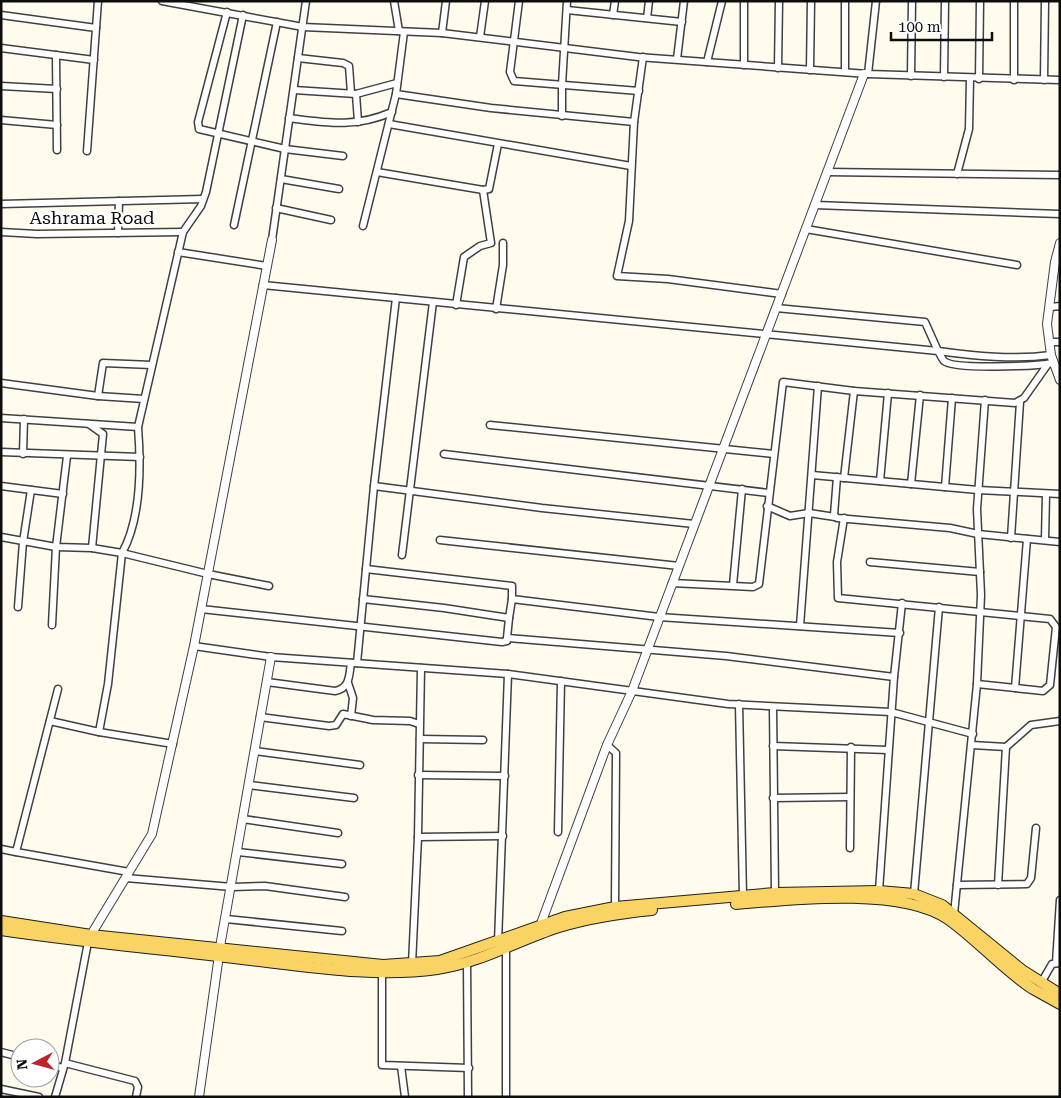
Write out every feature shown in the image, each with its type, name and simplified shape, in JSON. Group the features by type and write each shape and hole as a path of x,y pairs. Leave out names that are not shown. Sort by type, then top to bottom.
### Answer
{"main road":[{"path":"539,931 565,917 615,907 775,893 879,892 914,894 942,905 1041,983 1060,994"},
{"path":"219,952 359,964 412,964 440,961 539,931 581,921 643,911 744,903 882,899 906,902 928,908 948,919 1033,989 1060,1004"},
{"path":"2,930 219,952 382,973 440,969 467,961 503,943"}],"street":[{"path":"87,151 98,1"},
{"path":"162,1 303,27 442,33 643,57 866,74 979,79 1060,80"},
{"path":"58,1096 89,938 152,834 173,744 194,646 272,240 306,1"},
{"path":"363,226 396,94 401,31 394,1"},
{"path":"442,33 446,1"},
{"path":"480,37 485,1"},
{"path":"519,1 516,42 510,72 511,79 514,81 638,91"},
{"path":"562,116 567,1"},
{"path":"613,15 615,1"},
{"path":"647,18 649,1"},
{"path":"677,59 684,1"},
{"path":"707,62 722,1"},
{"path":"744,1 744,65"},
{"path":"778,68 779,1"},
{"path":"810,70 811,1"},
{"path":"845,1 845,72"},
{"path":"539,931 607,745 632,691 827,172 866,74 876,1"},
{"path":"911,76 912,1"},
{"path":"944,77 945,1"},
{"path":"979,79 980,1"},
{"path":"1014,1 1014,80"},
{"path":"1044,80 1045,1"},
{"path":"567,10 682,22"},
{"path":"227,12 198,122 199,129 285,149 343,156"},
{"path":"1,15 96,28"},
{"path":"99,732 108,684 122,553 127,544 137,498 140,458 138,426 183,232 204,199 243,15"},
{"path":"234,225 277,22"},
{"path":"1,48 94,60"},
{"path":"56,55 57,150"},
{"path":"643,57 634,122 629,221 617,276 668,279 782,294"},
{"path":"298,58 343,63 349,66 358,122"},
{"path":"957,174 969,129 970,78"},
{"path":"294,90 353,94 397,83"},
{"path":"1,86 57,89"},
{"path":"396,94 442,102 634,122"},
{"path":"289,118 343,125 375,119 392,112"},
{"path":"1,120 57,125"},
{"path":"389,124 631,166"},
{"path":"377,172 483,190 489,189 498,144"},
{"path":"827,172 1060,175"},
{"path":"280,179 339,189"},
{"path":"456,305 464,257 480,246 491,243 483,190"},
{"path":"1,204 204,199"},
{"path":"118,201 118,232"},
{"path":"815,205 1060,214"},
{"path":"276,208 331,220"},
{"path":"806,229 1017,265"},
{"name":"Ashrama Road","path":"1,232 183,232"},
{"path":"496,309 503,265 503,243"},
{"path":"1060,243 1055,262 1051,307 1047,324 1051,364 1060,380"},
{"path":"178,252 267,266"},
{"path":"263,285 496,309 766,333 965,355 1032,358 1051,355"},
{"path":"266,682 335,691 346,688 348,683 361,626 374,486 396,298"},
{"path":"402,555 434,302"},
{"path":"1051,307 1060,306"},
{"path":"776,308 925,322 944,362 958,367 1030,367 1051,364"},
{"path":"1050,342 1060,342"},
{"path":"98,396 103,363 152,365"},
{"path":"1011,538 1020,402 1051,364"},
{"path":"672,583 753,587 758,584 784,382 854,391 1020,402"},
{"path":"1,383 98,396 144,399"},
{"path":"800,626 818,386"},
{"path":"835,517 854,391"},
{"path":"880,481 888,393"},
{"path":"911,484 920,396"},
{"path":"945,487 952,398"},
{"path":"954,914 977,684 980,613 978,490 985,400"},
{"path":"1,418 138,426"},
{"path":"24,419 24,454"},
{"path":"88,423 103,434 92,548"},
{"path":"490,425 774,454"},
{"path":"1,452 140,458"},
{"path":"444,454 769,493"},
{"path":"52,625 56,547 67,456"},
{"path":"812,475 978,490 1060,494"},
{"path":"1,486 63,494"},
{"path":"374,486 694,524"},
{"path":"733,586 742,489"},
{"path":"18,608 22,542 31,490"},
{"path":"1045,540 1046,494"},
{"path":"767,506 790,516 809,513 950,528 1011,538 1060,542"},
{"path":"844,518 837,562 836,595 838,598 1050,619 1056,626 1050,685 1043,691 977,684"},
{"path":"1,537 56,547 92,548 122,553 208,574 269,586"},
{"path":"1015,688 1027,539"},
{"path":"440,540 679,566"},
{"path":"870,562 980,572"},
{"path":"201,609 502,642 507,641 512,586 366,569"},
{"path":"363,599 444,608 509,618"},
{"path":"512,599 660,617 900,634"},
{"path":"879,892 891,712 902,603"},
{"path":"914,894 939,607"},
{"path":"507,638 726,656 894,677"},
{"path":"194,646 271,657 508,674 773,708 891,712 973,734"},
{"path":"199,1097 219,952 232,887 271,657"},
{"path":"412,964 418,837 421,668"},
{"path":"506,1097 503,836 508,674"},
{"path":"558,832 562,681"},
{"path":"348,683 353,698 351,716"},
{"path":"16,852 58,689"},
{"path":"739,704 743,896"},
{"path":"773,708 775,893"},
{"path":"260,717 329,726 336,725 343,714 373,720 410,721 419,724"},
{"path":"50,721 99,732 173,744"},
{"path":"972,746 1006,747 1031,725 1060,721"},
{"path":"420,739 483,740"},
{"path":"607,745 616,753 615,907"},
{"path":"773,746 850,747 888,750"},
{"path":"850,747 850,848"},
{"path":"998,885 1006,747"},
{"path":"255,751 360,765"},
{"path":"418,775 505,776"},
{"path":"249,785 354,798"},
{"path":"773,798 850,797"},
{"path":"243,818 338,833"},
{"path":"957,885 1023,885 1030,881 1036,828"},
{"path":"418,837 503,836"},
{"path":"1,849 128,875 232,887 265,886 345,897"},
{"path":"238,852 342,864"},
{"path":"1041,983 1052,964 1058,963 1060,900"},
{"path":"226,919 342,931"},
{"path":"467,961 468,1097"},
{"path":"382,973 381,1063 384,1066 469,1068"},
{"path":"60,1066 135,1081 138,1087 136,1097"},
{"path":"401,1066 405,1097"},
{"path":"1,1088 39,1097"}]}
